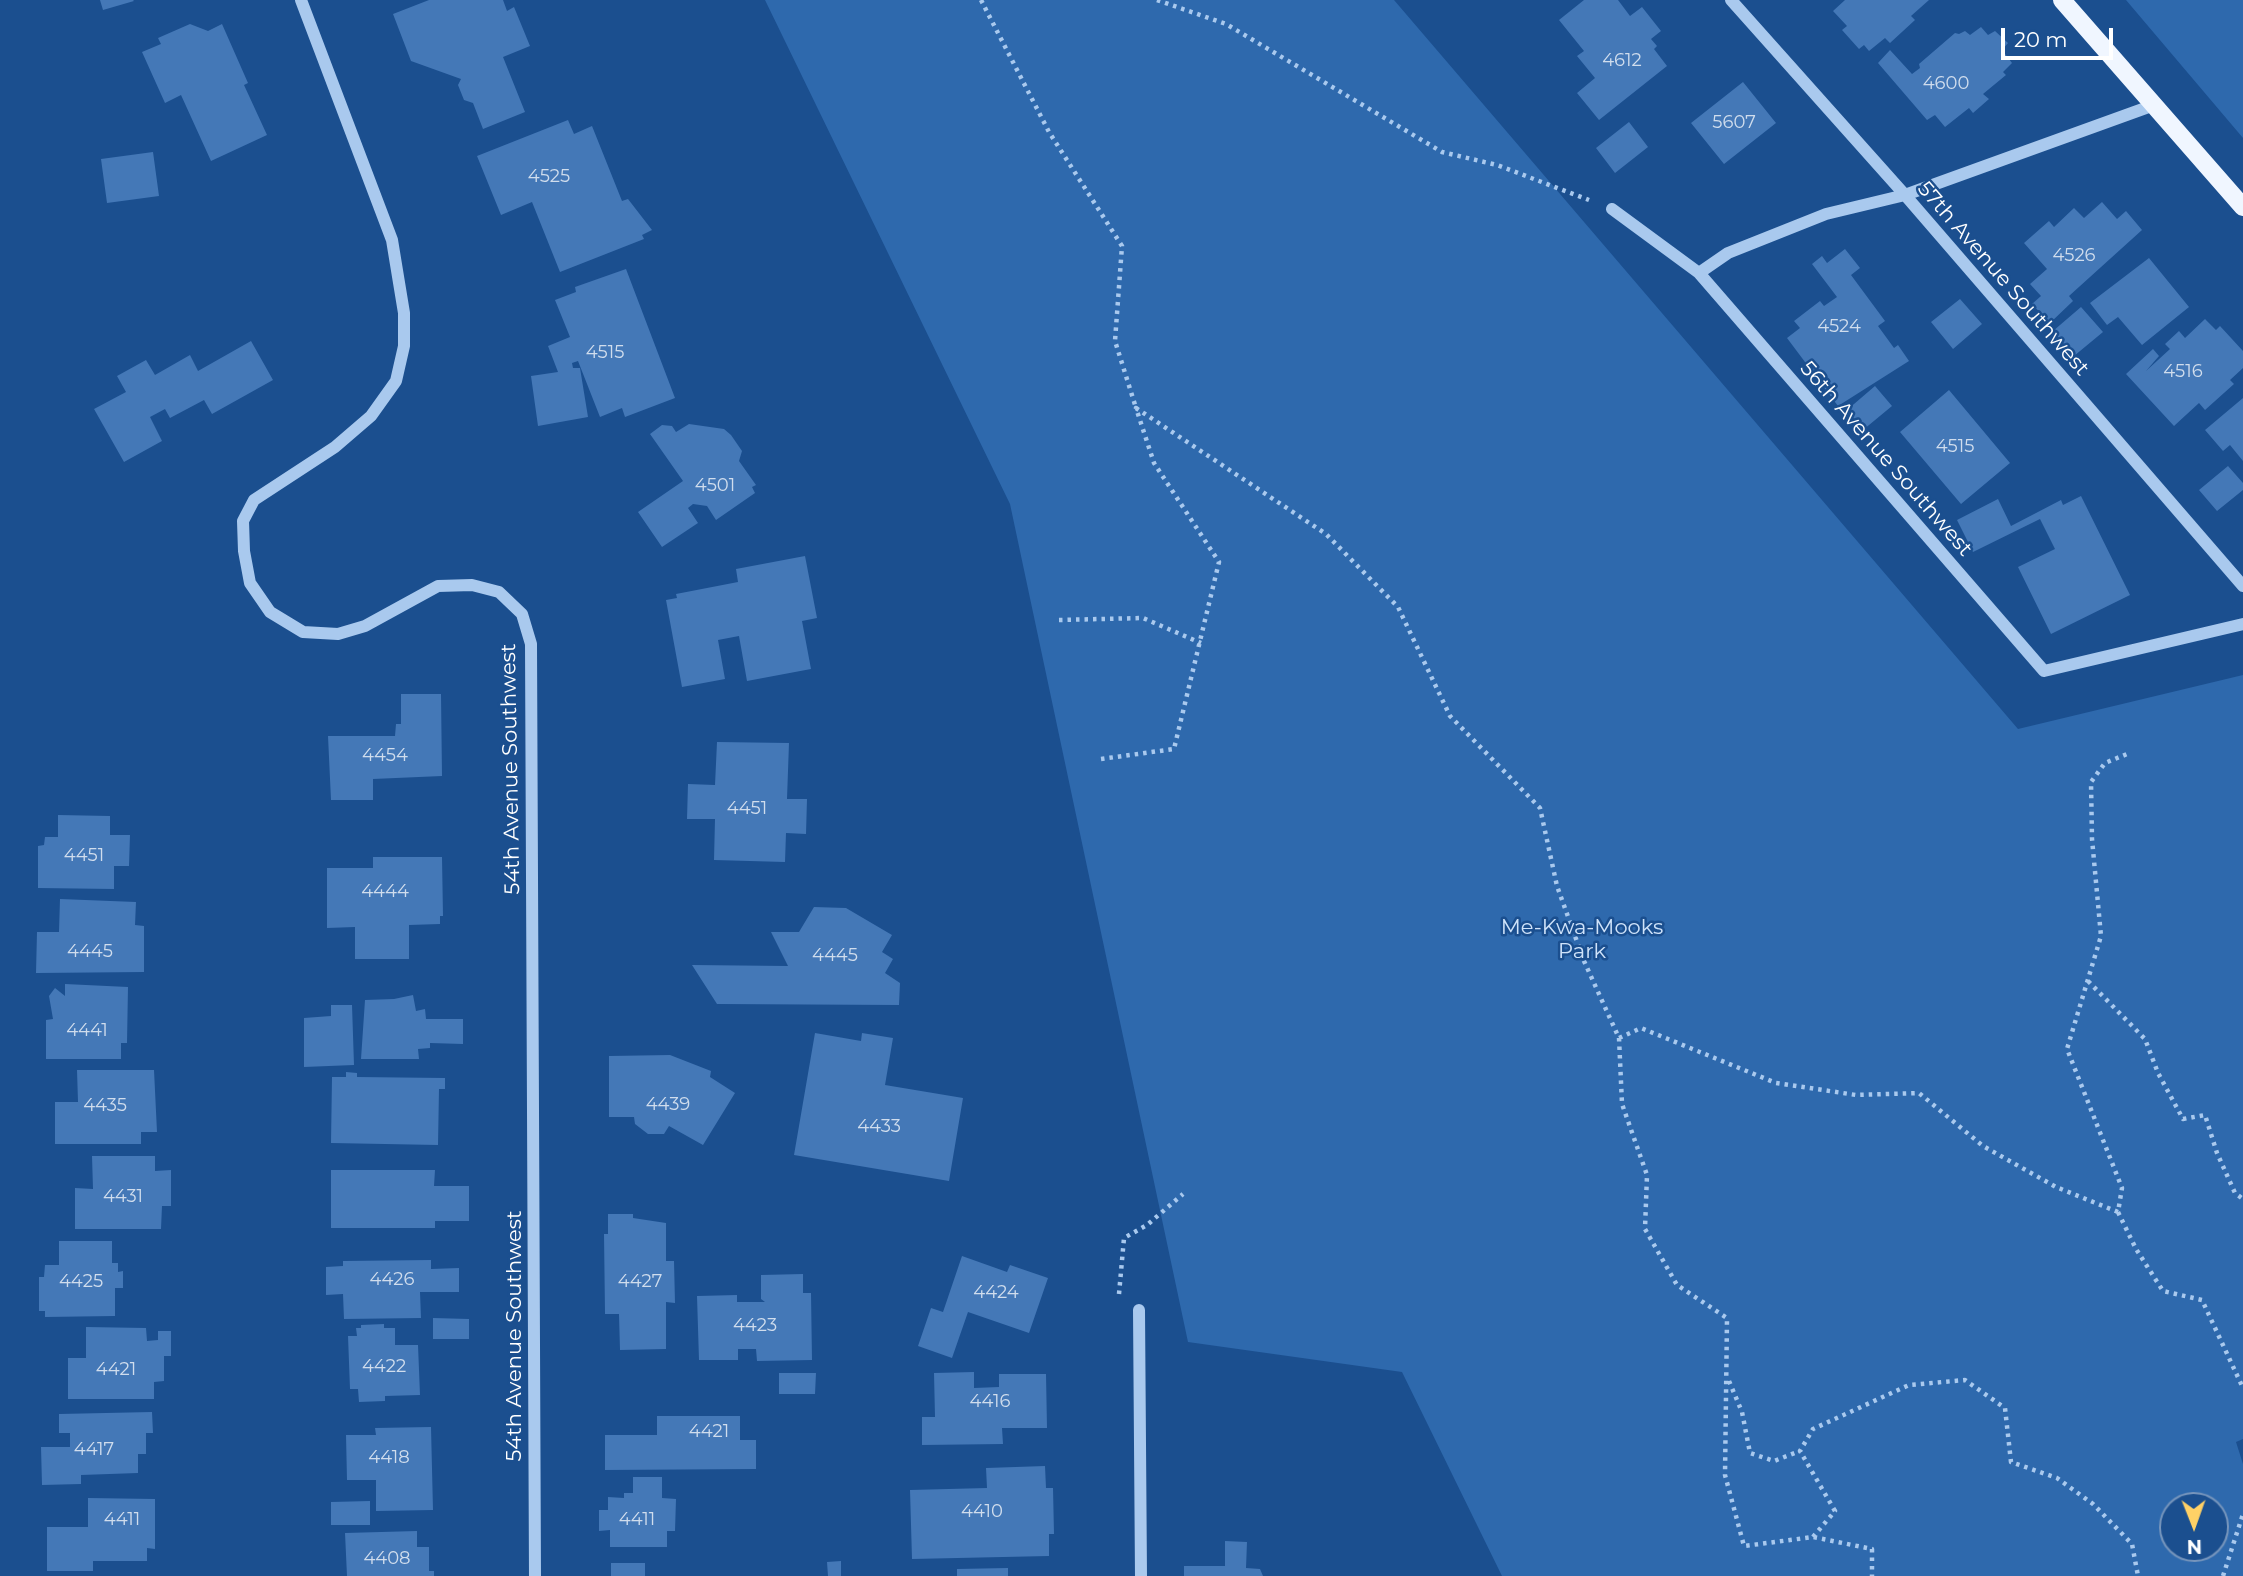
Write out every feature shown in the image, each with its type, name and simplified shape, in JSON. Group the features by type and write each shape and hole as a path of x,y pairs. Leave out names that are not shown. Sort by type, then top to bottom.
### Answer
{"main road":[{"path":"2062,0 2243,207"}],"street":[{"name":"54th Avenue Southwest","path":"301,0 392,240 404,313 404,346 396,381 371,416 335,447 254,500 243,521 244,551 250,583 270,612 303,632 338,634 365,626 438,586 471,585 499,592 522,614 531,644 535,1576"},
{"name":"57th Avenue Southwest","path":"1731,0 1905,195 2243,586"},
{"path":"1699,273 1728,253 1826,214 1905,195 2154,105"},
{"name":"56th Avenue Southwest","path":"1612,209 1699,273 2044,671 2243,624"},
{"path":"1139,1310 1141,1576"}],"path":[{"path":"981,0 1049,132 1122,246 1115,341 1154,463 1219,562 1174,749 1101,759"},
{"path":"1157,0 1226,24 1442,152 1497,165 1612,209"},
{"path":"1136,408 1326,534 1398,607 1450,716 1540,808 1557,886 1584,961 1619,1038 1622,1104 1647,1175 1645,1229 1677,1285 1727,1318 1726,1475 1744,1546 1813,1537 1872,1549 1872,1576"},
{"path":"1059,620 1143,618 1201,643"},
{"path":"2127,754 2105,763 2091,782 2092,839 2101,936 2067,1049 2122,1188 2118,1212 2136,1249 2163,1291 2202,1300 2243,1388"},
{"path":"2087,981 2145,1039 2158,1073 2183,1119 2205,1115 2235,1194 2243,1199"},
{"path":"1619,1038 1641,1028 1776,1083 1856,1095 1919,1093 1983,1146 2056,1187 2118,1212"},
{"path":"1139,1310 1119,1294 1124,1238 1147,1225 1183,1194"},
{"path":"1728,1379 1742,1412 1750,1453 1774,1461 1800,1451 1813,1429 1909,1385 1965,1381 2005,1408 2011,1462 2057,1478 2093,1504 2132,1544 2138,1576"},
{"path":"1800,1451 1835,1511 1813,1537"},
{"path":"2223,1576 2243,1514"}],"green space":[{"name":"Me-Kwa-Mooks Park","path":"765,0 1394,0 2018,729 2243,675 2243,1439 2236,1442 2243,1464 2243,1576 1502,1576 1402,1372 1188,1342 1010,504"},
{"path":"2126,0 2243,0 2243,138"}],"building":[{"path":"100,0 133,0 134,1 103,10"},
{"path":"429,0 503,0 507,11 514,7 530,46 503,57 525,112 483,129 473,103 464,100 458,85 461,79 411,61 393,14"},
{"path":"1584,0 1618,0 1630,16 1642,7 1661,31 1651,39 1657,46 1654,49 1667,66 1599,120 1577,93 1595,78 1577,56 1584,51 1559,20"},
{"path":"1845,0 1929,0 1911,16 1915,20 1890,43 1885,38 1869,51 1864,45 1859,49 1842,30 1847,26 1833,11"},
{"path":"190,24 208,31 222,24 248,83 244,85 267,135 211,161 181,95 165,103 142,52 161,44 158,38"},
{"path":"1981,27 1988,35 1995,31 2008,43 2002,50 2012,63 2003,72 2006,75 1983,94 1989,99 1973,113 1969,108 1945,127 1935,115 1927,120 1878,63 1890,50 1912,74 1920,68 1919,64 1955,33 1965,31 1970,35"},
{"path":"1743,82 1776,123 1724,164 1691,123"},
{"path":"568,120 574,134 592,126 622,201 628,199 652,230 642,235 644,239 560,272 532,202 501,215 477,156"},
{"path":"1629,122 1648,147 1615,173 1596,148"},
{"path":"153,152 159,196 107,203 101,159"},
{"path":"2102,202 2117,219 2126,211 2142,230 2069,296 2073,301 2050,323 2032,304 2041,296 2030,284 2047,269 2024,243 2049,221 2054,227 2074,208 2084,218"},
{"path":"1845,249 1860,268 1851,275 1885,321 1878,326 1894,348 1898,345 1909,361 1838,406 1787,338 1800,328 1794,321 1820,301 1824,306 1837,297 1812,264 1822,256 1827,263"},
{"path":"2149,258 2189,307 2142,345 2118,317 2107,325 2090,303"},
{"path":"626,269 675,398 625,417 622,408 600,417 578,361 572,363 573,368 580,368 588,417 538,426 531,376 558,372 548,346 570,337 555,300 576,292 575,287"},
{"path":"1960,299 1982,324 1953,349 1931,322"},
{"path":"2081,307 2103,332 2074,356 2053,331"},
{"path":"2205,319 2216,330 2220,326 2243,351 2243,368 2230,380 2234,384 2205,410 2199,403 2174,426 2126,374 2153,349 2159,356 2146,371 2170,349 2165,344 2179,331 2185,338"},
{"path":"251,341 273,380 212,414 204,400 170,418 165,409 150,417 162,441 124,462 94,409 126,392 117,376 146,360 155,375 190,355 198,371"},
{"path":"1875,386 1892,406 1863,430 1847,410"},
{"path":"1949,390 2010,463 1961,504 1900,432"},
{"path":"2243,398 2243,461 2230,445 2223,451 2205,430"},
{"path":"689,424 724,429 731,435 742,451 739,461 756,485 752,487 755,493 716,520 707,506 693,504 688,508 698,523 662,547 638,512 683,481 650,434 662,425 672,426 676,432"},
{"path":"2228,466 2243,483 2243,490 2217,511 2199,490"},
{"path":"2081,496 2130,595 2051,634 2018,567 2055,549 2040,519 1973,552 1957,520 1998,499 2011,526 2061,500 2063,505"},
{"path":"805,556 817,618 802,621 811,669 747,681 739,636 718,640 725,679 682,687 666,600 677,598 676,594 738,582 736,569"},
{"path":"401,694 441,694 442,776 373,779 373,800 331,800 328,736 395,736 396,724 401,724"},
{"path":"717,742 789,743 787,799 807,799 806,834 786,833 785,862 714,860 715,819 687,819 688,784 715,785"},
{"path":"58,815 110,816 110,835 130,835 129,866 114,866 114,889 38,888 38,846 44,845 45,837 58,837"},
{"path":"373,857 442,857 443,916 440,916 440,924 409,925 409,959 355,959 355,927 327,928 327,868 373,868"},
{"path":"60,899 136,902 135,925 144,926 144,972 36,973 37,932 59,932"},
{"path":"814,907 846,908 892,935 882,952 893,959 885,973 900,983 899,1005 717,1004 692,965 788,966 771,932 799,932"},
{"path":"65,984 128,987 127,1043 121,1043 121,1059 46,1059 46,1020 53,1019 49,996 55,988 65,996"},
{"path":"413,995 416,1011 425,1009 426,1019 463,1019 463,1044 430,1043 430,1048 418,1049 419,1059 361,1059 365,1000"},
{"path":"331,1005 352,1005 354,1065 304,1067 304,1018 331,1016"},
{"path":"815,1033 861,1041 862,1033 893,1038 885,1085 963,1098 949,1181 794,1155"},
{"path":"670,1055 711,1071 710,1077 735,1093 703,1145 669,1126 664,1134 648,1134 635,1124 634,1117 609,1117 609,1056"},
{"path":"77,1070 154,1070 157,1132 141,1132 141,1144 55,1144 55,1102 78,1102"},
{"path":"346,1072 357,1073 357,1077 445,1078 445,1089 439,1089 438,1145 331,1143 332,1077 346,1077"},
{"path":"92,1156 155,1156 155,1171 171,1170 171,1206 162,1206 161,1229 75,1229 75,1188 93,1189"},
{"path":"331,1170 435,1170 434,1186 469,1186 469,1221 435,1221 435,1228 331,1228"},
{"path":"608,1214 633,1214 633,1218 666,1223 666,1261 674,1261 675,1303 666,1302 666,1349 620,1350 619,1314 605,1314 604,1234 608,1234"},
{"path":"59,1241 112,1241 112,1263 118,1263 118,1272 123,1271 123,1288 115,1288 115,1316 45,1317 45,1311 39,1311 39,1277 44,1277 45,1265 59,1265"},
{"path":"962,1256 1007,1272 1010,1265 1048,1278 1029,1333 968,1312 952,1358 918,1346 931,1308 943,1312"},
{"path":"431,1260 431,1269 459,1268 459,1292 420,1292 421,1318 344,1319 343,1294 326,1295 326,1267 343,1266 343,1261"},
{"path":"803,1274 803,1293 811,1293 812,1360 757,1361 756,1349 738,1349 738,1360 699,1360 697,1296 737,1295 737,1302 765,1302 761,1299 761,1275"},
{"path":"433,1318 469,1319 469,1339 433,1339"},
{"path":"384,1324 384,1328 395,1328 395,1345 418,1345 420,1395 385,1396 385,1401 359,1402 358,1389 350,1389 348,1336 357,1336 356,1328 361,1328 361,1325"},
{"path":"86,1327 146,1328 147,1341 158,1340 158,1331 171,1331 171,1356 164,1356 164,1381 154,1382 154,1399 68,1399 68,1358 86,1358"},
{"path":"974,1372 974,1388 999,1387 999,1374 1046,1374 1047,1428 1002,1428 1003,1444 922,1445 922,1417 935,1417 934,1373"},
{"path":"779,1373 816,1373 815,1394 779,1394"},
{"path":"152,1412 153,1433 146,1433 146,1454 138,1454 138,1473 81,1475 81,1484 42,1485 41,1447 70,1447 70,1433 59,1433 59,1414"},
{"path":"657,1416 740,1416 740,1440 756,1440 756,1469 605,1470 605,1435 657,1435"},
{"path":"431,1427 433,1510 376,1511 376,1480 347,1480 346,1435 376,1435 375,1428"},
{"path":"1045,1466 1046,1488 1053,1488 1054,1534 1049,1534 1049,1556 912,1559 910,1490 987,1488 986,1468"},
{"path":"633,1477 662,1477 662,1498 676,1499 675,1531 667,1531 667,1547 610,1547 610,1530 599,1531 599,1510 608,1510 608,1497 624,1498 624,1493 633,1493"},
{"path":"88,1498 155,1499 155,1549 147,1548 147,1561 93,1561 93,1571 47,1571 47,1527 88,1527"},
{"path":"370,1501 370,1525 331,1525 331,1502"},
{"path":"417,1531 417,1547 429,1547 429,1571 434,1571 434,1576 347,1576 345,1533"},
{"path":"1225,1541 1247,1542 1246,1568 1260,1569 1263,1576 1184,1576 1184,1566 1225,1566"},
{"path":"841,1561 841,1576 828,1576 827,1562"},
{"path":"611,1563 645,1563 645,1576 611,1576"},
{"path":"1008,1568 1008,1576 957,1576 957,1569"}]}
